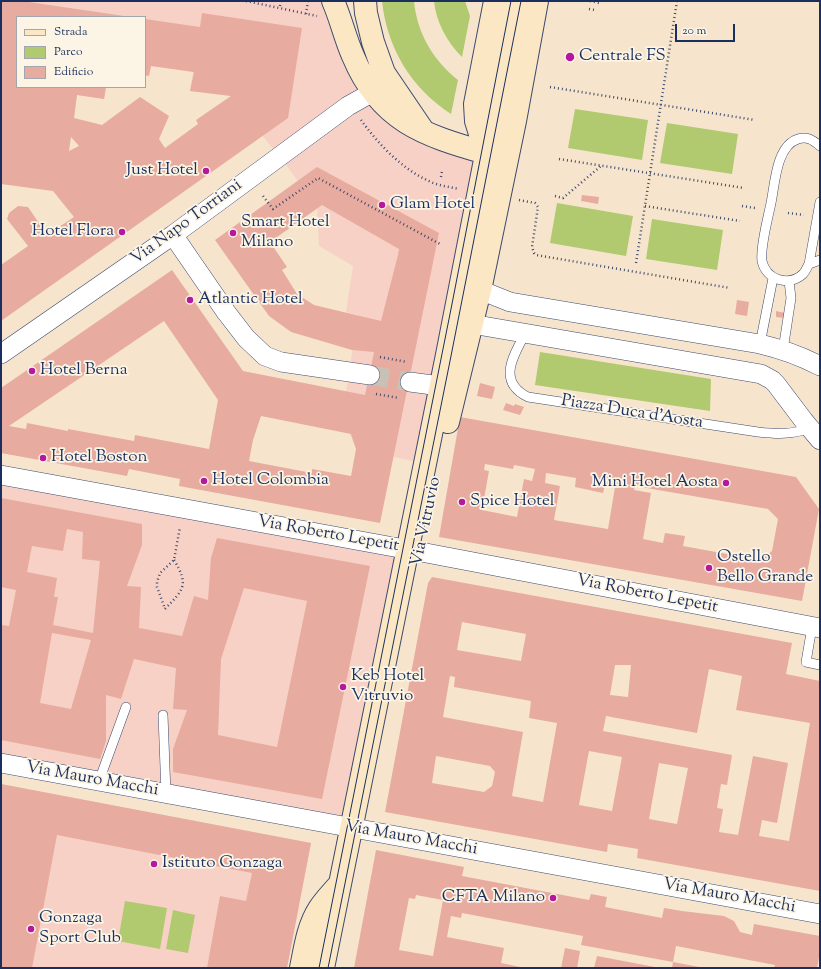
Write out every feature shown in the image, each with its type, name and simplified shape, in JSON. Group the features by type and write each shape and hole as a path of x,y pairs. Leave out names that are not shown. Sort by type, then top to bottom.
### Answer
{"street":[{"path":"333,1 352,55 373,92 395,115 424,132 452,144 486,153 511,140"},
{"path":"365,1 371,35 384,73 424,132"},
{"path":"486,153 476,121 475,104 495,1"},
{"path":"448,387 455,309 516,1"},
{"path":"448,387 473,324 511,140 537,1"},
{"name":"Via Napo Torriani","path":"1,354 173,234 348,106 373,92"},
{"path":"173,234 234,323 260,352 281,362 371,384"},
{"path":"480,290 510,302 760,344 783,350 820,366"},
{"name":"Piazza Duca d'Aosta","path":"455,309 473,324 761,374 776,384 815,434"},
{"path":"408,391 448,387"},
{"name":"Via Vitruvio","path":"323,968 386,652 408,603 415,580 414,551 448,387"},
{"name":"Via Roberto Lepetit","path":"1,475 414,551 816,628"},
{"name":"Via Mauro Macchi","path":"1,763 820,914"},
{"name":"Via Vitruvio","path":"302,968 307,939 313,920 322,905 340,883"}],"lane":[{"path":"820,146 808,138 801,138 789,143 782,154 769,210 762,257 765,268 773,278 781,281 790,281 802,275 809,264 820,202"},
{"path":"809,264 820,260"},
{"path":"760,344 773,278"},
{"path":"783,350 792,298 790,281"},
{"name":"Piazza Duca d'Aosta","path":"525,334 512,360 509,375 516,390 528,397 758,432 790,434 800,432 815,434"},
{"path":"816,628 806,662 820,665"},
{"path":"99,781 126,707"},
{"path":"163,715 166,794"}],"path":[{"path":"246,1 306,14 308,1"},
{"path":"280,6 281,1"},
{"path":"590,1 599,3"},
{"path":"636,263 677,1"},
{"path":"589,10 595,10"},
{"path":"550,87 755,120"},
{"path":"360,119 376,138 399,161 422,177 440,185"},
{"path":"558,159 744,188"},
{"path":"555,196 563,198 601,166"},
{"path":"441,177 442,171"},
{"path":"264,196 273,209 318,178 440,244"},
{"path":"519,200 536,203 538,207 532,247 536,255 730,288"},
{"path":"645,206 740,221"},
{"path":"742,206 756,208"},
{"path":"788,213 807,215"},
{"path":"374,356 413,363"},
{"path":"371,384 408,391"},
{"path":"174,560 182,575 183,584 178,596 165,609 157,587 157,582 160,573 174,560 180,527"}],"shaded area":[{"path":"1,1 329,1 369,92 277,154 231,96 190,91 193,72 151,66 149,76 146,75 146,16 16,16 16,88 106,88 104,99 77,95 71,137 7,128"},
{"path":"372,96 484,153 422,463 356,449 350,434 346,392 358,315 346,312 353,266 319,246 317,208 282,159"},
{"path":"1,484 405,551 350,824 1,763"},
{"name":"Istituto Gonzaga","path":"1,784 311,843 287,968 16,968 1,885"}],"green space":[{"path":"382,1 414,1 419,24 428,45 441,64 458,80 451,114 424,92 403,65 395,51 389,35"},
{"path":"434,1 465,1 470,16 462,57 443,31 437,16"},
{"path":"575,109 648,120 642,160 568,148"},
{"path":"667,123 738,134 732,174 660,163"},
{"path":"557,203 633,216 626,256 550,243"},
{"path":"652,219 723,230 717,270 646,259"},
{"path":"540,352 711,379 710,411 535,385"},
{"path":"125,901 167,908 160,949 118,941"},
{"path":"173,910 195,915 188,953 166,949"}],"building":[{"path":"1,1 22,1 124,16 16,16 16,88 106,88 104,99 77,95 74,118 102,125 140,97 169,116 159,139 165,148 198,124 196,120 231,96 190,91 194,72 151,66 149,76 146,75 146,19 200,27 202,13 302,28 288,118 1,321 1,265 28,246 7,219 9,213 18,206 28,207 47,235 74,217 53,191 1,184","holes":["71,137 79,146 69,151"]},
{"path":"317,167 439,233 380,523 179,486 180,479 129,469 127,476 1,453 1,388 172,270 243,371 365,395 374,352 352,350 291,332 269,316 215,240","holes":["322,205 399,249 381,321 314,305 297,294 282,270 287,267 270,242","164,321 218,400 209,449 135,435 134,441 27,423 26,429 9,426","261,416 351,434 356,449 351,476 312,469 312,473 249,461 253,440"]},
{"path":"582,195 599,197 598,204 581,201"},
{"path":"737,300 749,302 747,316 735,314"},
{"path":"776,311 785,313 784,318 776,317"},
{"path":"480,383 495,387 492,399 477,396"},
{"path":"506,403 524,407 520,415 503,410"},
{"path":"460,417 796,477 819,509 802,601 439,537","holes":["485,464 513,469 514,465 535,469 532,481 524,479 517,517 482,510 489,471 484,470","546,473 576,478 575,487 603,493 605,485 615,487 608,529 554,520 560,486 545,483","635,486 768,509 778,519 772,551 760,560 683,546 685,536 665,533 663,543 643,539 651,493 634,490"]},
{"path":"1,498 142,524 142,545 127,586 141,587 139,628 182,636 194,596 208,600 211,558 217,538 370,566 322,799 173,772 173,749 187,710 173,709 176,668 134,659 121,699 106,695 106,741 100,759 1,740 1,625 9,626 16,590 1,587","holes":["67,529 83,532 82,559 100,561 93,633 53,625 58,597 54,597 57,578 27,572 32,546 63,551","244,588 307,601 277,747 218,735 221,659","52,633 91,640 71,709 40,703"]},
{"path":"432,577 792,643 786,674 820,681 820,891 637,858 638,849 608,844 607,852 385,812 428,583","holes":["462,622 526,634 521,661 457,650","615,665 631,665 628,697 610,695","709,669 742,676 736,710 810,723 789,841 759,836 762,820 777,823 788,763 753,756 738,835 719,832 723,809 717,808 721,784 727,785 732,755 603,731 606,716 697,733","450,676 455,677 454,687 531,701 529,718 557,723 543,802 512,796 523,732 443,717","589,751 622,757 612,811 579,805","436,756 490,766 495,772 492,786 484,792 432,783","659,763 688,768 677,824 649,819"]},
{"path":"1,784 311,843 287,968 207,968 220,896 246,901 252,873 57,835 32,968 1,968"},
{"path":"376,850 464,867 462,876 589,900 591,894 607,897 605,907 662,918 664,908 724,916 734,921 740,932 752,935 754,924 820,936 820,952 817,968 774,968 775,965 676,946 673,962 581,945 583,936 462,913 461,918 451,916 447,937 504,948 501,963 525,968 354,968","holes":["416,895 443,900 433,956 399,950 409,898 415,899"]},
{"path":"565,948 580,951 577,968 561,968"},
{"path":"597,956 655,967 655,968 594,968"},
{"path":"673,962 699,967 699,968 672,968"}],"tunnel":[{"path":"370,375 410,382"}],"tram line":[{"path":"319,968 511,1"},
{"path":"328,968 521,1"}],"place":[{"name":"Centrale FS","path":"570,57"},
{"name":"Just Hotel","path":"206,171"},
{"name":"Glam Hotel","path":"382,205"},
{"name":"Hotel Flora","path":"122,232"},
{"name":"Smart Hotel Milano","path":"233,233"},
{"name":"Atlantic Hotel","path":"190,300"},
{"name":"Hotel Berna","path":"32,371"},
{"name":"Hotel Boston","path":"43,458"},
{"name":"Hotel Colombia","path":"204,481"},
{"name":"Mini Hotel Aosta","path":"726,483"},
{"name":"Spice Hotel","path":"462,502"},
{"name":"Ostello Bello Grande","path":"709,568"},
{"name":"Keb Hotel Vitruvio","path":"343,687"},
{"name":"Istituto Gonzaga","path":"154,864"},
{"name":"CFTA Milano","path":"553,898"},
{"name":"Gonzaga Sport Club","path":"31,929"}]}
